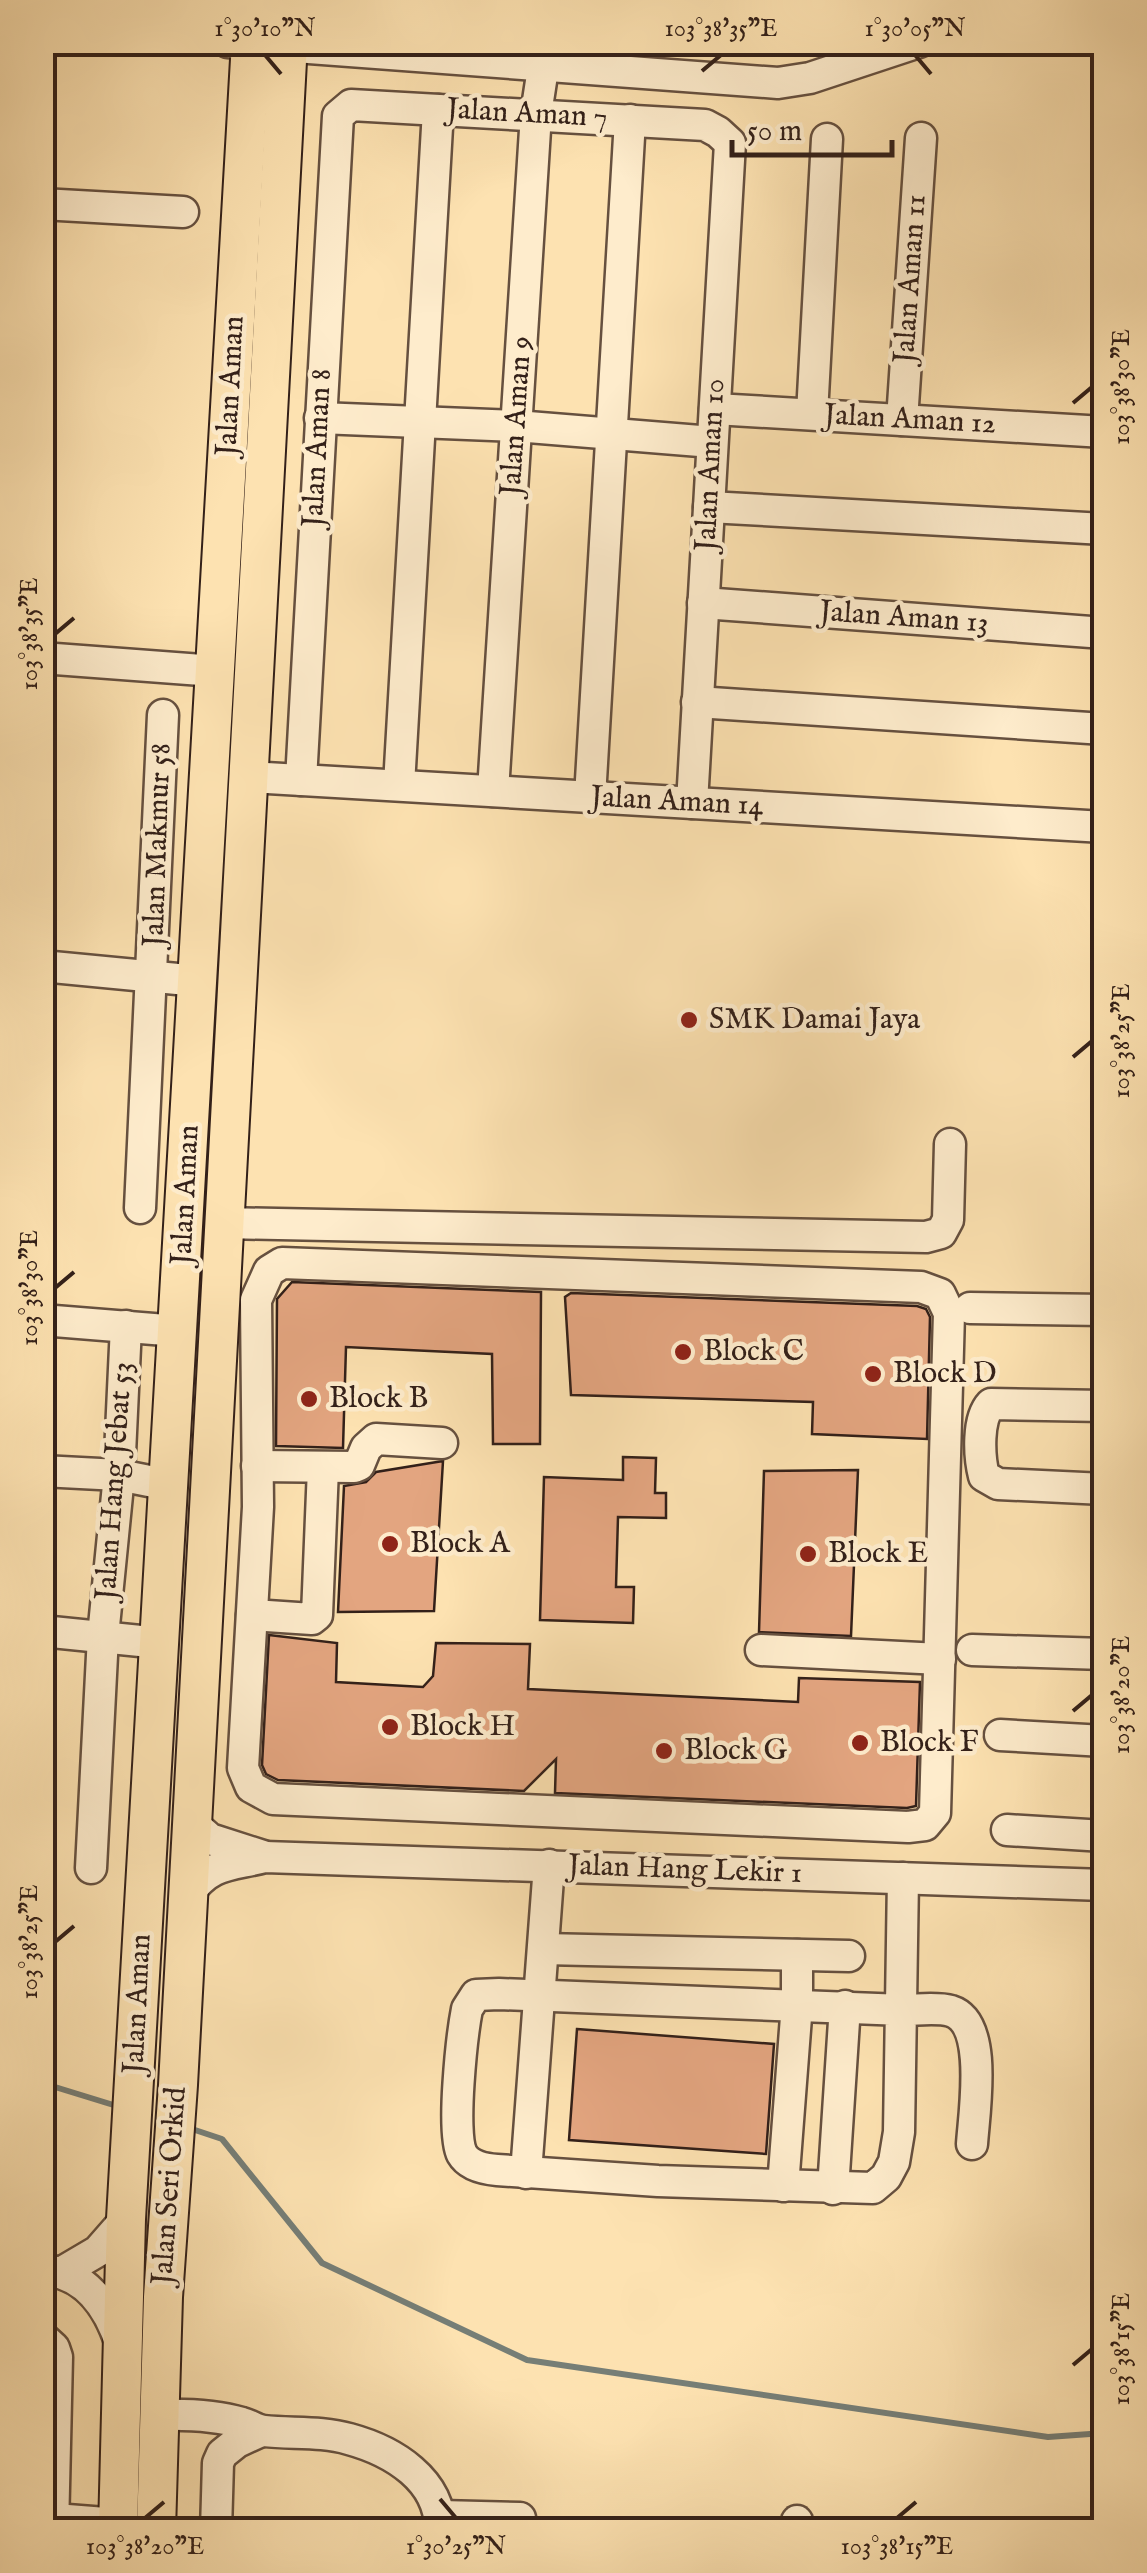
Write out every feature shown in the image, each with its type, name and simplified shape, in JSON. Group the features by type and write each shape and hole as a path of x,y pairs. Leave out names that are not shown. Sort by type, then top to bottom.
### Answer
{"main road":[{"name":"Jalan Aman","path":"122,2348 134,2060 215,671 269,44"},
{"name":"Jalan Aman","path":"192,1832 248,776 269,44"},
{"name":"Jalan Seri Orkid","path":"156,2530 157,2415 192,1832"},
{"path":"118,2527 122,2348"}],"street":[{"path":"228,42 544,54 794,82 919,42"},
{"name":"Jalan Aman 9","path":"493,791 536,114 544,54"},
{"name":"Jalan Aman 7","path":"338,116 350,105 705,125 718,132"},
{"path":"398,786 438,110"},
{"name":"Jalan Aman 8","path":"301,780 338,116"},
{"path":"590,797 630,120"},
{"name":"Jalan Aman 10","path":"692,803 730,144 718,132"},
{"name":"Jalan Aman 11","path":"902,420 921,138"},
{"path":"812,414 827,139"},
{"path":"42,204 182,212"},
{"name":"Jalan Aman 12","path":"715,408 1104,432"},
{"path":"320,418 516,426 712,442"},
{"path":"709,506 1104,529"},
{"name":"Jalan Aman 13","path":"703,603 1104,633"},
{"path":"42,658 215,671"},
{"path":"697,702 1104,729"},
{"name":"Jalan Makmur 58","path":"140,1208 163,715"},
{"name":"Jalan Aman 14","path":"248,776 1104,827"},
{"path":"42,966 198,981"},
{"path":"224,1223 926,1238 941,1233 948,1220 950,1144"},
{"path":"282,1263 921,1286 940,1294 949,1312 935,1813 925,1825 908,1828 273,1799 252,1788 243,1768 258,1506 256,1300 269,1271 282,1263"},
{"path":"970,1308 1104,1310"},
{"path":"42,1320 178,1331"},
{"name":"Jalan Hang Jebat 53","path":"91,1868 126,1326"},
{"path":"1104,1406 991,1404 982,1418 982,1467 990,1481 1104,1488"},
{"path":"257,1466 359,1465 366,1448 376,1439 442,1444"},
{"path":"252,1615 312,1619 317,1614 323,1468"},
{"path":"42,1471 118,1475 169,1485"},
{"path":"209,1504 258,1506"},
{"path":"42,1632 160,1642"},
{"path":"761,1650 940,1659"},
{"path":"972,1650 1104,1654"},
{"path":"1000,1734 1104,1741"},
{"path":"1007,1830 1104,1836"},
{"name":"Jalan Hang Lekir 1","path":"192,1832 265,1857"},
{"name":"Jalan Hang Lekir 1","path":"188,1894 200,1878 218,1866 265,1857 1104,1885"},
{"path":"526,2173 549,1865"},
{"path":"902,1878 903,2010 899,2132 894,2162 886,2177 872,2188 526,2173 484,2168 464,2159 460,2150 458,2126 467,2009 476,1995 540,1994 903,2010 946,2010 963,2018 971,2029 976,2056 972,2144"},
{"path":"544,1949 849,1956"},
{"path":"783,2186 797,1956"},
{"path":"833,2188 845,2006"},
{"path":"53,2271 98,2251 126,2219"},
{"path":"53,2271 101,2302 113,2319 122,2348"},
{"path":"42,2336 57,2357 49,2509 118,2527"},
{"path":"157,2415 207,2416 262,2431 348,2438 391,2454 431,2490 440,2523 520,2518"},
{"path":"216,2530 218,2463 222,2454 262,2431"}],"building":[{"name":"Block B","path":"292,1282 541,1292 540,1444 493,1444 492,1354 346,1347 343,1448 276,1446 277,1299"},
{"path":"571,1293 926,1309 930,1317 927,1439 812,1434 813,1402 571,1395 565,1297"},
{"path":"623,1457 656,1458 655,1493 666,1493 666,1518 618,1517 616,1587 634,1587 633,1623 540,1620 544,1477 623,1480"},
{"name":"Block A","path":"443,1461 434,1611 338,1612 344,1486 366,1482 376,1472"},
{"name":"Block E","path":"858,1470 851,1636 759,1632 764,1471"},
{"path":"269,1635 337,1643 336,1682 423,1687 433,1676 436,1643 530,1644 528,1689 798,1702 799,1678 920,1682 916,1806 555,1793 556,1759 524,1791 278,1780 266,1774 262,1765"},
{"path":"577,2029 774,2044 766,2154 569,2140"}],"waterway":[{"path":"42,2083 120,2107"},
{"path":"189,2128 222,2139 322,2263 527,2360 1048,2437 1104,2433"}],"place":[{"name":"SMK Damai Jaya","path":"689,1020"},
{"name":"Block C","path":"683,1352"},
{"name":"Block D","path":"873,1374"},
{"name":"Block B","path":"309,1399"},
{"name":"Block A","path":"390,1544"},
{"name":"Block E","path":"808,1554"},
{"name":"Block H","path":"390,1727"},
{"name":"Block F","path":"860,1743"},
{"name":"Block G","path":"664,1751"}]}
